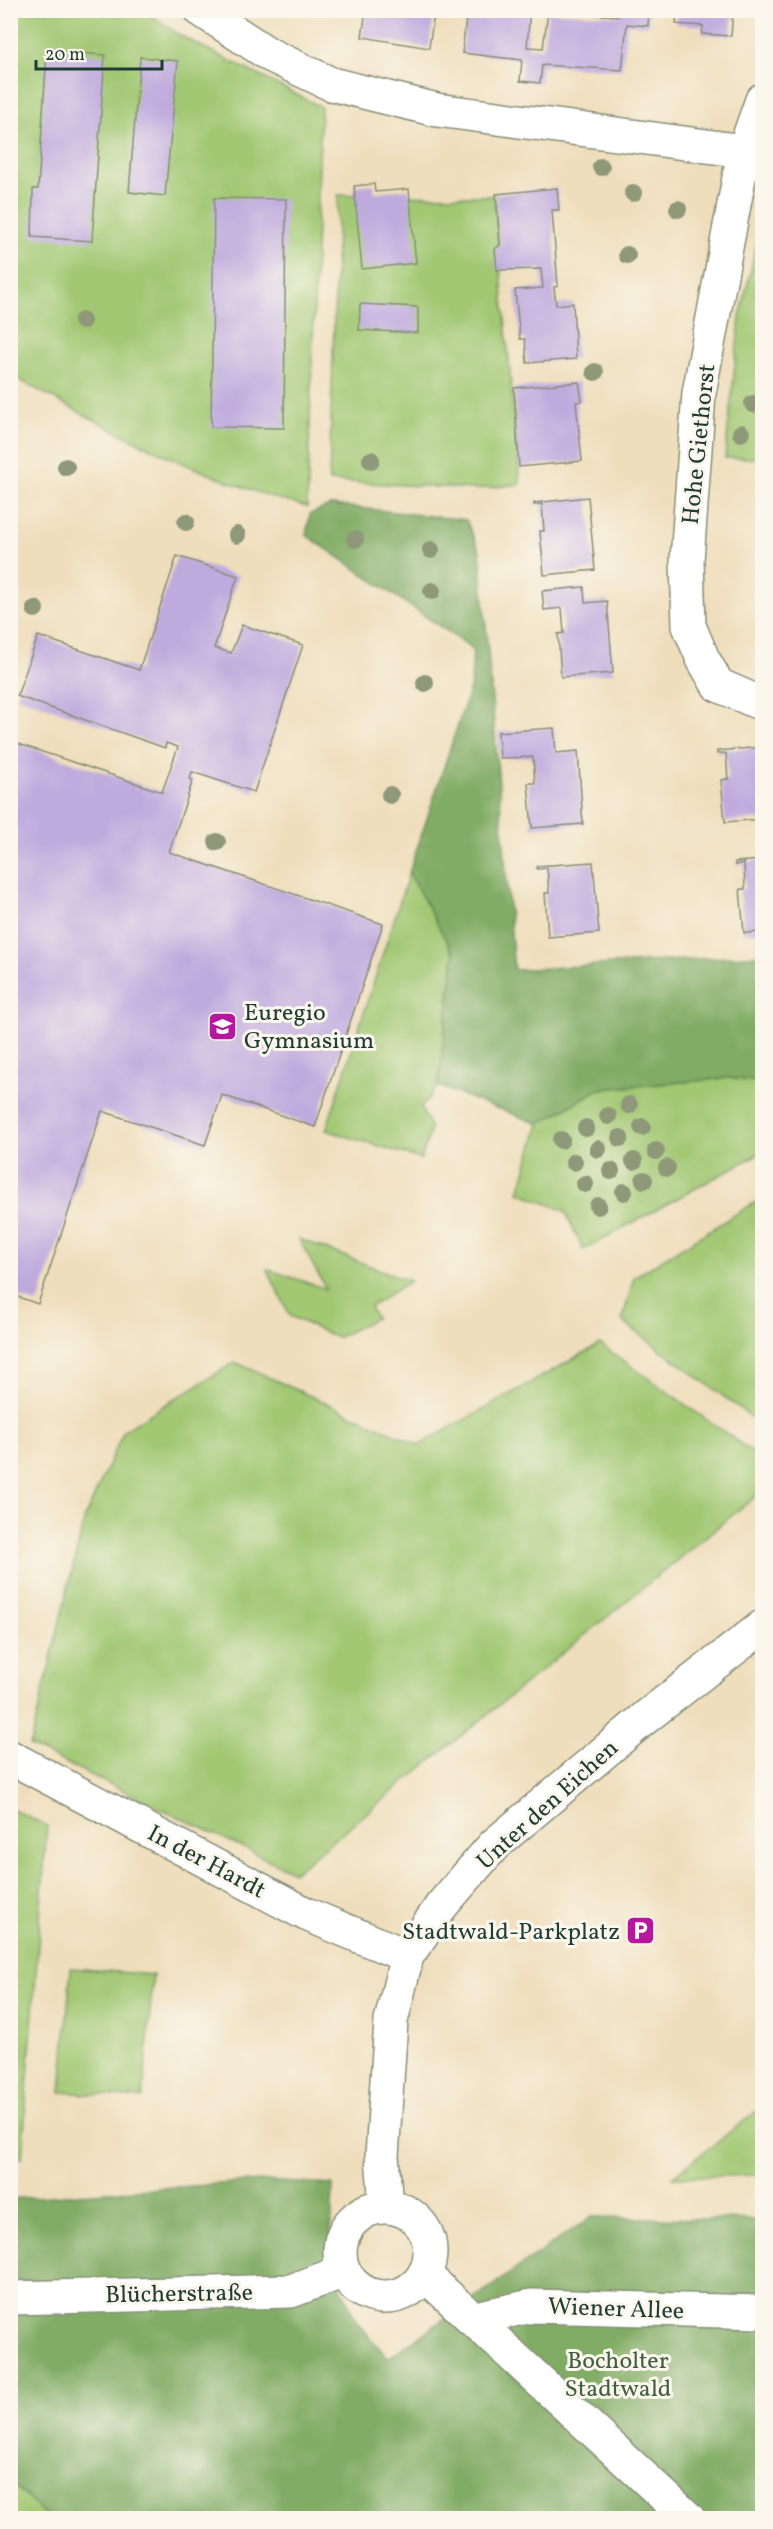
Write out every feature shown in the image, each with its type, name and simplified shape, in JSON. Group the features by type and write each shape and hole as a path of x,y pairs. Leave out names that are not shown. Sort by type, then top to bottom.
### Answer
{"street":[{"path":"201,10 270,55 331,84 437,110 753,154"},
{"name":"Hohe Giethorst","path":"762,100 753,154 699,393 687,560 689,626 704,659 718,685 762,704"},
{"name":"Unter den Eichen","path":"386,2206 382,2156 391,2021 407,1956 442,1905 494,1845 646,1717 762,1627"},
{"name":"In der Hardt","path":"10,1757 306,1914 407,1956"},
{"path":"386,2206 407,2211 423,2226 430,2241 430,2260 425,2275 407,2292 393,2297 377,2296 363,2291 344,2271 340,2259 340,2243 346,2228 363,2212 386,2206"},
{"name":"Blücherstraße","path":"10,2298 291,2291 344,2271"},
{"path":"425,2275 688,2518"},
{"name":"Wiener Allee","path":"471,2319 532,2306 762,2312"}],"green space":[{"path":"10,11 145,11 181,36 321,107 307,507 268,496 192,467 82,414 11,375"},
{"path":"338,195 494,196 520,484 477,489 329,481"},
{"path":"762,230 762,458 725,458 740,317 759,234"},
{"path":"332,505 466,520 480,552 514,970 762,955 762,1082 729,1078 599,1089 539,1124 438,1086 454,954 409,873 471,685 473,649 306,535 310,514"},
{"path":"409,873 454,954 438,1086 421,1108 431,1128 421,1159 326,1130"},
{"path":"730,1078 762,1082 762,1152 583,1250 565,1211 519,1192 539,1124 599,1089"},
{"path":"762,1198 762,1425 622,1321 634,1277"},
{"path":"299,1239 410,1281 370,1307 376,1318 337,1338 290,1316 267,1269 326,1289"},
{"path":"600,1344 762,1459 762,1491 294,1872 30,1746 85,1517 124,1430 235,1362 419,1445"},
{"path":"11,1808 47,1826 22,2158 10,2158"},
{"path":"71,1968 153,1975 143,2098 61,2092"},
{"path":"762,2107 762,2175 672,2177"},
{"name":"Bocholter Stadtwald","path":"262,2181 333,2185 330,2263 357,2322 388,2358 591,2217 762,2220 762,2518 165,2518 141,2515 137,2518 48,2518 11,2482 10,2199"},
{"path":"11,2482 48,2518 11,2518"}],"building":[{"path":"366,10 432,10 434,14 429,48 362,37"},
{"path":"467,10 530,10 527,47 543,48 548,12 619,16 619,10 649,10 648,26 627,24 622,70 542,65 540,83 520,81 522,60 462,53"},
{"path":"677,10 733,10 731,36 702,34 703,26 676,24"},
{"path":"47,51 105,55 92,241 32,237 33,189 38,189"},
{"path":"140,57 178,61 165,196 129,192"},
{"path":"374,184 375,192 409,189 416,263 362,269 354,186"},
{"path":"557,188 559,210 552,210 558,286 554,287 556,305 573,303 576,359 527,363 525,339 520,339 515,290 543,288 541,269 497,270 495,249 500,245 496,194"},
{"path":"214,198 286,199 284,428 211,427"},
{"path":"360,304 418,307 418,333 359,330"},
{"path":"579,382 582,401 576,402 582,461 519,467 514,388"},
{"path":"588,497 595,570 544,575 540,531 544,531 542,504 534,505 534,503"},
{"path":"177,556 238,576 214,648 231,653 242,625 303,645 254,792 192,772 190,779 193,780 169,852 383,924 315,1127 222,1095 205,1145 102,1111 38,1304 10,1294 10,741 162,792 178,747 166,743 165,748 17,696 38,636 139,670"},
{"path":"584,587 585,603 607,601 613,673 561,677 558,634 564,633 562,608 544,610 542,591"},
{"path":"554,728 556,753 578,751 583,824 532,828 528,783 535,783 533,757 500,758 498,732"},
{"path":"762,747 762,819 725,822 721,780 728,779 726,753 717,754 717,751"},
{"path":"762,860 762,932 744,933 740,889 745,889 744,863 735,865 735,862"},
{"path":"593,862 599,933 548,937 545,893 549,893 547,868 537,869 537,866"}],"place":[{"name":"Euregio Gymnasium","path":"223,1026"},
{"name":"Stadtwald-Parkplatz","path":"641,1931"}]}
